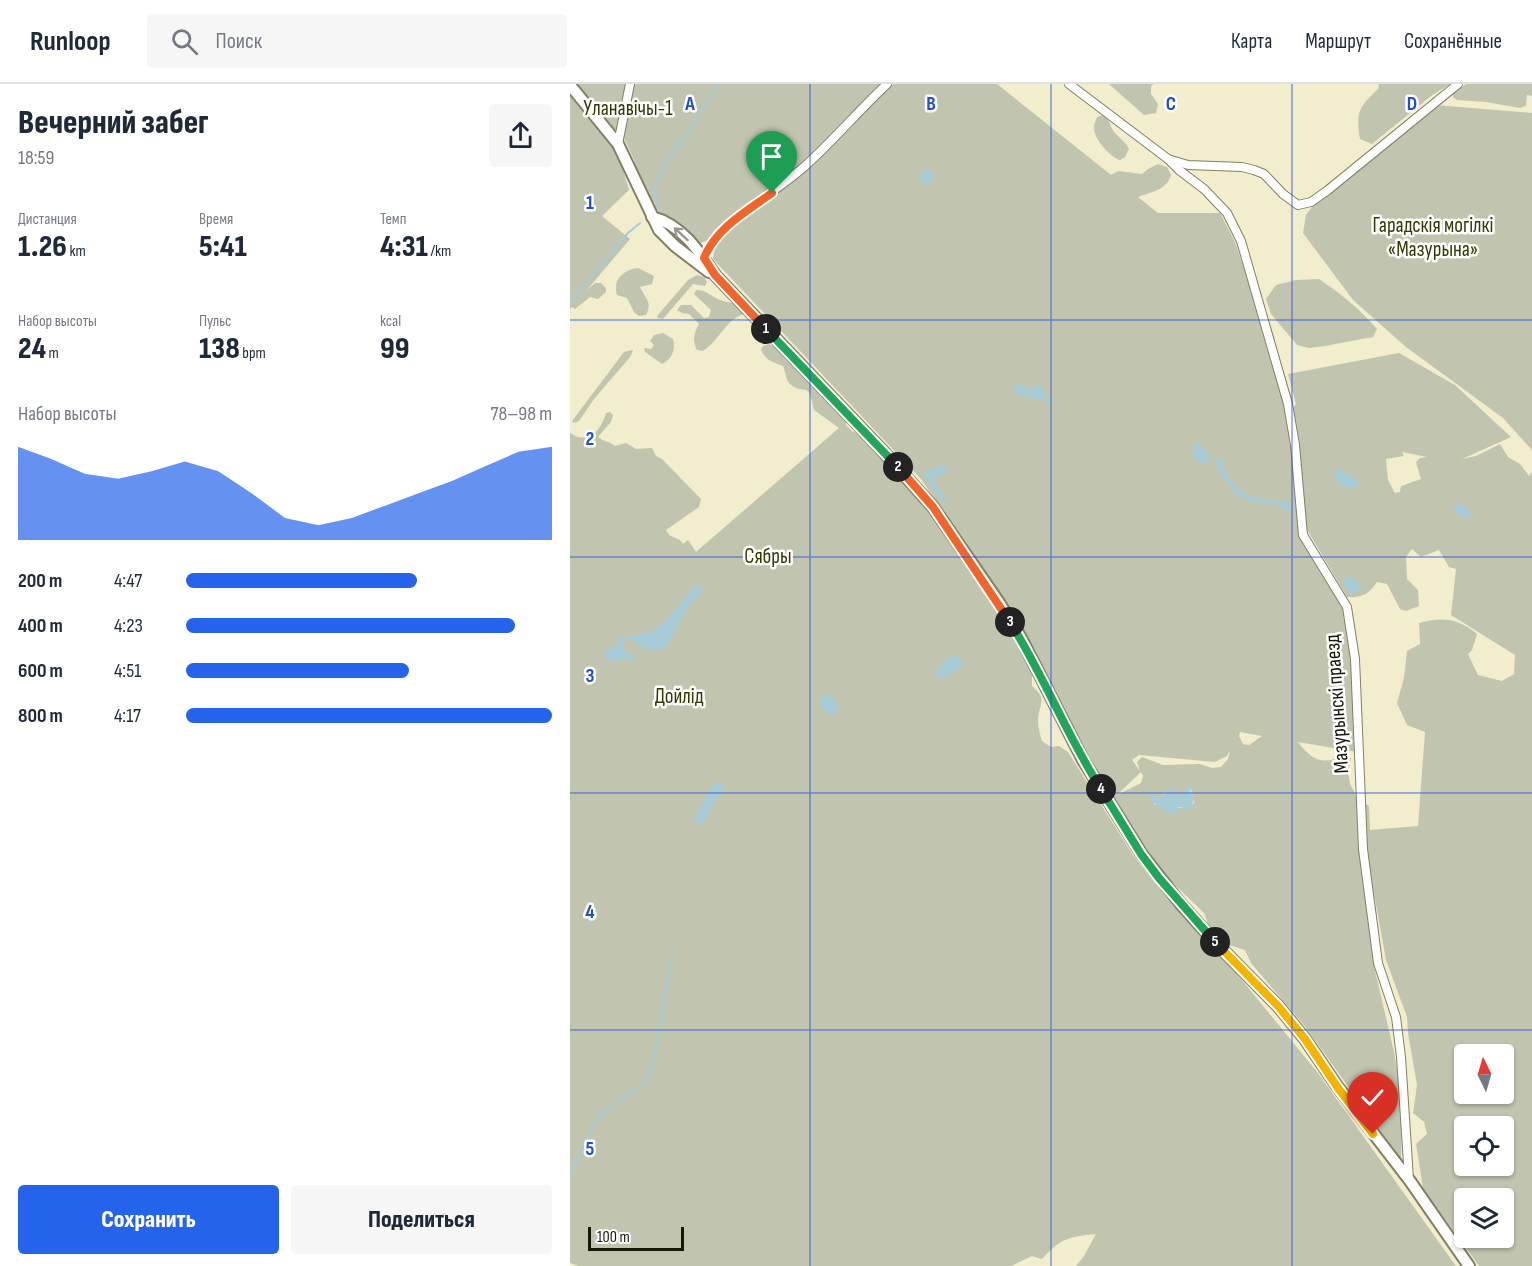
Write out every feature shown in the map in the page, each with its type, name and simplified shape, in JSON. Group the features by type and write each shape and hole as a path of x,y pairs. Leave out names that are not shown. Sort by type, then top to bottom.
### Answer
{"street":[{"path":"618,144 630,84"},
{"path":"700,260 719,233 795,174 835,138 887,84"},
{"name":"Мазурынскі праезд","path":"1069,84 1204,189 1227,213 1241,241 1288,405 1295,445 1303,535 1347,607 1355,658 1363,849 1378,963 1396,1017 1410,1181"},
{"path":"1168,159 1188,165 1242,167 1254,170 1264,174 1283,194 1298,205 1311,202 1458,84"},
{"path":"570,85 618,144 652,217 666,220 682,234 700,260 882,450 933,507 1021,638 1083,760 1141,854 1207,934 1278,1006 1305,1039 1337,1086 1410,1181 1469,1266"}],"green space":[{"name":"Уланавічы-1","path":"574,84 880,84 803,163 706,241 700,243 659,213 654,202 649,204 632,165 635,162 624,138"},
{"path":"893,84 997,84 1111,175 1118,171 1142,174 1158,164 1167,167 1171,175 1166,184 1158,190 1138,197 1158,213 1220,213 1235,242 1268,340 1286,406 1306,547 1346,607 1354,659 1357,752 1298,742 1308,753 1318,759 1330,760 1344,755 1351,758 1348,772 1359,813 1360,849 1373,962 1394,1052 1402,1102 1401,1161 1307,1029 1251,963 1245,950 1226,944 1209,926 1204,913 1172,882 1110,800 1017,621 921,479 713,259 723,236 794,180","holes":["1240,732 1262,736 1249,745 1243,744 1239,736","1230,750 1228,759 1221,767 1212,768 1200,764 1163,765 1142,757 1137,762 1140,771 1132,760 1139,755 1215,762 1227,756","1141,772 1143,776 1141,783 1117,795","1191,789 1194,802 1191,807 1155,805 1151,793 1156,797 1162,796 1165,792 1182,797"]},
{"path":"1109,84 1154,84 1151,86 1151,94 1158,104 1156,113 1144,115"},
{"path":"1379,84 1450,84 1431,96 1372,144 1360,139 1358,122 1362,106 1378,89"},
{"path":"1466,84 1532,84 1532,96 1527,95 1526,106 1520,108 1457,100 1453,97 1453,94"},
{"path":"570,91 584,113 616,146 629,190 602,216 630,239 587,290 595,283 601,283 606,288 606,292 598,299 590,297 575,309 572,307 570,309"},
{"name":"Гарадскія могілкі «Мазурына»","path":"1435,105 1532,113 1532,450 1503,418 1406,347 1353,300 1303,233 1306,215 1312,207"},
{"path":"1103,115 1129,149 1125,157 1120,160 1107,151 1094,131 1097,117"},
{"path":"638,268 654,276 652,284 640,287 648,300 649,307 646,315 639,316 634,312 627,298 617,295 616,289 620,276"},
{"path":"697,275 704,277 707,282 705,286 693,284 663,319 657,318 688,280"},
{"path":"1319,279 1350,302 1371,322 1377,329 1373,337 1309,348 1297,345 1271,314 1266,299 1276,285 1296,280"},
{"path":"696,290 744,309 744,314 727,325 703,351 697,350 694,343 699,324 689,314 677,310 681,305 691,305 704,318 709,317 711,310 694,294"},
{"path":"663,333 673,339 674,347 671,357 662,364 645,352 644,348 651,349 654,345 650,341 654,335"},
{"path":"769,344 778,349 839,412 853,432 861,434 873,450 909,484 938,521 994,602 1016,639 1032,673 1032,686 1040,695 1038,721 1042,741 1051,747 1059,746 1068,752 1133,855 1155,883 1241,979 1318,1073 1456,1266 1076,1266 1096,1234 1066,1240 1042,1259 1032,1256 1011,1266 579,1266 570,1263 570,433 588,437 601,425 606,413 610,412 613,415 611,422 598,437 615,446 626,443 636,449 652,448 656,456 662,459 701,499 699,507 666,530 669,535 683,544 688,540 696,552 839,428 814,410 808,391 795,388 790,384 783,366 765,357 761,350 763,346"},
{"path":"632,350 630,357 594,399 579,421 574,423 572,421 624,352"},
{"path":"1399,353 1455,385 1511,437 1462,459 1476,456 1500,444 1508,457 1520,464 1529,476 1532,472 1532,1266 1479,1266 1466,1248 1514,1248 1514,1188 1454,1188 1454,1231 1423,1188 1416,1144 1427,1134 1424,1122 1413,1113 1417,1085 1407,1017 1386,960 1366,849 1363,802 1369,806 1370,830 1418,826 1425,732 1407,725 1397,703 1404,678 1407,651 1420,644 1419,623 1449,620 1477,634 1472,650 1468,654 1478,675 1502,681 1514,674 1515,655 1451,615 1456,569 1449,567 1439,550 1421,557 1412,549 1406,557 1407,579 1418,590 1419,606 1406,611 1400,609 1387,584 1377,582 1365,594 1347,597 1306,528 1299,441 1293,408 1296,404 1288,374","holes":["1402,452 1427,457 1420,458 1416,462 1421,479 1401,486 1400,492 1395,493 1388,480 1386,459 1404,456"]}],"water":[{"path":"927,170 932,172 934,177 932,182 927,184 922,182 920,177 922,172"},
{"path":"1016,383 1032,390 1037,384 1043,388 1049,403 1042,398 1039,400 1017,394 1014,389"},
{"path":"1198,442 1210,457 1207,463 1201,465 1194,456 1193,444"},
{"path":"1219,458 1237,487 1251,496 1287,502 1291,507 1290,513 1274,504 1252,501 1239,496 1220,473 1216,459"},
{"path":"944,465 948,470 933,479 946,500 943,503 923,475"},
{"path":"1335,469 1359,481 1354,489 1341,486 1337,482"},
{"path":"1456,502 1466,507 1473,518 1455,514"},
{"path":"1349,576 1361,586 1360,590 1349,593 1343,582"},
{"path":"695,585 700,585 703,591 687,608 671,639 662,649 653,651 625,639 624,649 634,657 633,660 624,658 613,662 604,657 606,651 617,644 620,638 652,632 673,613"},
{"path":"953,654 961,659 961,667 941,679 935,671"},
{"path":"824,694 832,696 839,707 835,714 831,715 820,706 821,697"},
{"path":"719,781 724,784 724,787 703,823 695,823 704,800"},
{"path":"1189,787 1194,799 1191,809 1185,811 1182,807 1177,808 1174,814 1159,808 1149,796 1151,792 1156,797 1162,796 1169,789 1182,796 1185,788"}],"waterway":[{"path":"656,211 655,189 658,177 718,84"},
{"path":"570,303 628,233 640,223"},
{"path":"570,1174 599,1115 645,1082 654,1059 672,954"}],"route":[{"path":"772,193 719,233 709,246 704,258 715,275 882,450 933,507 1021,638 1083,760 1141,854 1214,941 1278,1006 1305,1039 1373,1134"}],"park label":[{"name":"Сябры","path":"768,556"},
{"name":"Дойлід","path":"679,696"}]}
